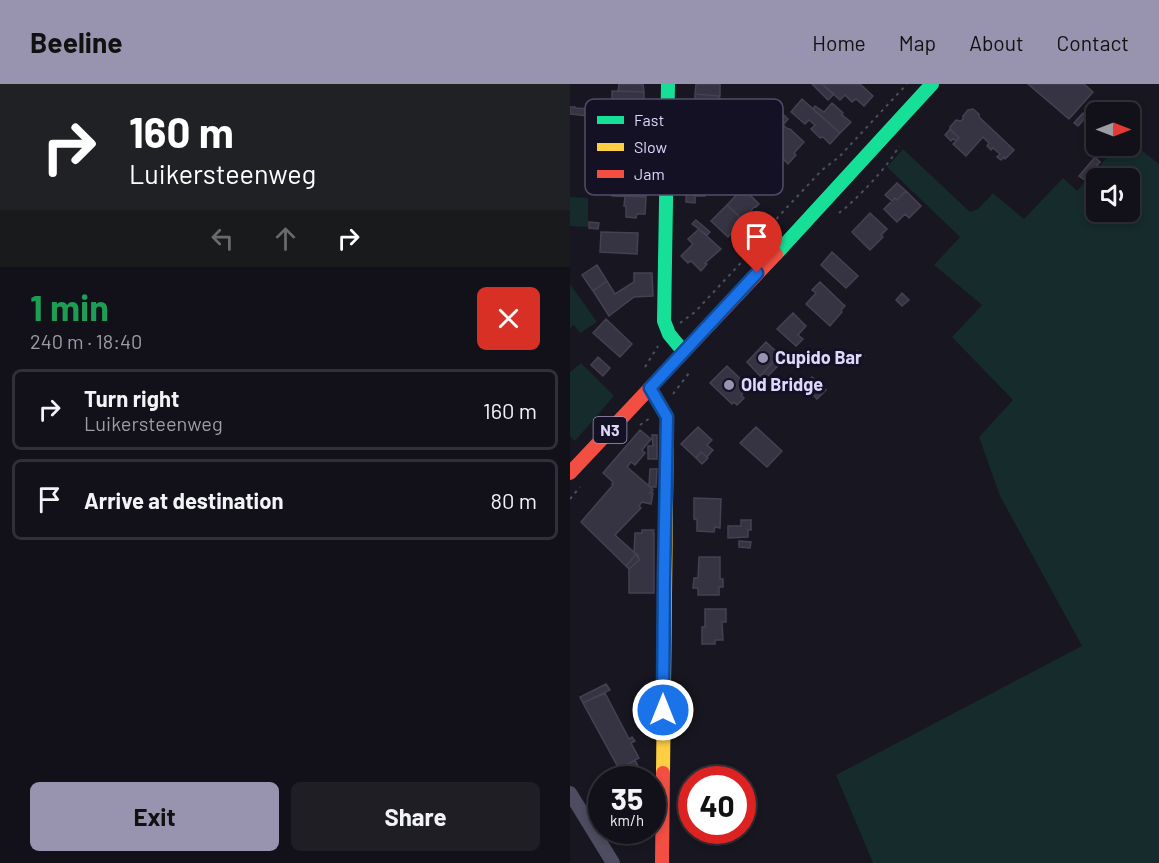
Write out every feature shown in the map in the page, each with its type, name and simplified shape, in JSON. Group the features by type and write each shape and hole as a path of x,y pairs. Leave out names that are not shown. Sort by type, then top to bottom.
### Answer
{"street":[{"path":"668,84 668,99"},
{"name":"N3","path":"570,473 932,84"},
{"path":"666,195 664,321 669,334 683,351"},
{"path":"650,388 667,417 662,863"},
{"path":"570,793 613,863"}],"path":[{"path":"644,369 656,349 676,326 695,312 765,237 778,217 822,170 839,157 907,84"}],"green space":[{"path":"903,149 970,212 978,209 993,193 1024,219 1063,178 1077,191 1086,181 1086,222 1140,222 1140,168 1097,168 1108,156 1140,156 1140,149 1159,164 1159,863 873,863 836,775 1082,646 1000,496 979,437 1013,400 952,337 982,305 934,265 960,237 887,167"},
{"path":"570,197 588,198 588,227 570,226"},
{"path":"570,284 597,322 580,333 574,325 570,328"},
{"path":"581,363 614,396 575,441 570,436 570,372"}],"building":[{"path":"619,84 643,84 644,92 618,91"},
{"path":"696,84 720,84 720,96 695,94"},
{"path":"812,84 822,84 834,94 828,100"},
{"path":"822,84 860,84 873,96 864,106 856,99 852,102 845,95 840,100"},
{"path":"1028,84 1084,84 1093,92 1069,119"},
{"path":"612,91 644,92 644,99 612,99"},
{"path":"695,94 718,96 720,99 695,99"},
{"path":"802,99 840,133 830,144 811,129 815,125 809,120 805,124 791,112"},
{"path":"832,103 851,122 840,133 813,109 815,106 824,112"},
{"path":"570,107 585,109 585,116 570,114"},
{"path":"973,109 1014,150 1005,159 1004,157 1001,160 997,157 1000,154 987,146 989,143 983,137 966,156 953,144 959,138 950,127 956,120 961,121 968,110"},
{"path":"1083,113 1086,115 1078,126 1074,123"},
{"path":"783,114 788,119 783,125"},
{"path":"783,125 804,142 788,164 783,159"},
{"path":"950,129 959,138 956,141 953,139 951,141 945,135"},
{"path":"1095,157 1100,162 1095,168 1086,168 1085,180 1079,176"},
{"path":"897,183 906,191 897,200 895,198 892,201 885,195"},
{"path":"906,191 921,206 909,218 905,214 897,222 884,209"},
{"path":"646,195 646,197 612,196"},
{"path":"686,195 705,195 695,196 695,203 686,202"},
{"path":"736,195 750,195 759,204 743,220 727,205"},
{"path":"625,196 646,197 645,214 637,214 636,218 626,217"},
{"path":"727,205 743,220 728,237 711,221"},
{"path":"870,213 887,229 881,235 883,237 870,250 852,232"},
{"path":"696,220 710,232 707,235 692,224"},
{"path":"589,222 599,223 598,229 589,228"},
{"path":"699,229 721,249 705,263 707,264 701,271 691,261 688,263 681,256 693,244 688,239"},
{"path":"601,232 638,233 637,254 600,252"},
{"path":"832,252 858,276 846,288 821,265"},
{"path":"597,265 607,281 593,291 582,275"},
{"path":"634,273 652,273 653,296 634,297 609,316 593,291 607,281 615,294 634,282"},
{"path":"820,282 845,306 830,326 806,304 816,293 812,290"},
{"path":"902,293 909,300 902,306 896,300"},
{"path":"793,313 806,326 798,335 803,339 796,346 777,329"},
{"path":"606,319 632,344 620,357 593,333"},
{"name":"Cupido Bar","path":"766,342 780,355 760,376 747,362"},
{"path":"857,351 864,356 858,363 852,358"},
{"path":"598,357 610,368 603,376 591,365"},
{"path":"776,359 780,364 765,379 761,375"},
{"name":"Old Bridge","path":"727,366 749,387 741,395 744,398 737,405 734,402 732,404 710,383"},
{"path":"812,377 826,390 817,399 804,386"},
{"path":"698,427 712,440 707,445 713,450 707,457 701,452 696,458 681,444"},
{"path":"756,427 782,451 767,467 740,443"},
{"path":"640,430 651,439 642,450 645,453 635,465 631,462 627,467 649,486 650,469 657,469 656,487 650,487 653,490 650,493 653,493 651,504 642,502 639,506 641,508 615,535 636,554 626,566 581,522 613,485 613,482 603,473"},
{"path":"652,435 657,435 657,459 648,459 648,446 653,446"},
{"path":"701,452 708,458 702,464 696,458"},
{"path":"694,498 721,499 720,528 715,527 714,532 697,531 697,520 694,519"},
{"path":"741,520 751,520 748,537 728,538 728,526 741,526"},
{"path":"642,530 654,530 654,593 629,593 629,569 639,560 638,555 634,552 635,533 642,533"},
{"path":"739,541 751,542 750,548 739,547"},
{"path":"636,554 639,560 629,569 626,566"},
{"path":"699,557 720,557 720,579 723,579 723,587 719,587 719,595 698,595 698,588 693,588 694,578 698,578"},
{"path":"705,609 726,609 726,622 722,622 723,640 715,640 715,644 702,644"},
{"path":"606,684 610,690 583,703 580,697"},
{"path":"605,693 629,739 632,737 635,741 631,743 639,758 624,766 617,766 583,703"},
{"path":"635,760 638,766 624,766"}],"traffic: fast":[{"path":"668,84 668,99"},
{"path":"776,254 932,84"},
{"path":"666,195 664,321 669,334 683,351"}],"traffic: slow":[{"path":"650,388 667,417 663,766"}],"traffic: jam":[{"path":"570,473 776,254"},
{"path":"662,844 662,863"}],"place":[{"name":"Cupido Bar","path":"763,358"},
{"name":"Old Bridge","path":"729,385"}],"route":[{"path":"663,710 667,417 650,388 757,273"}]}
